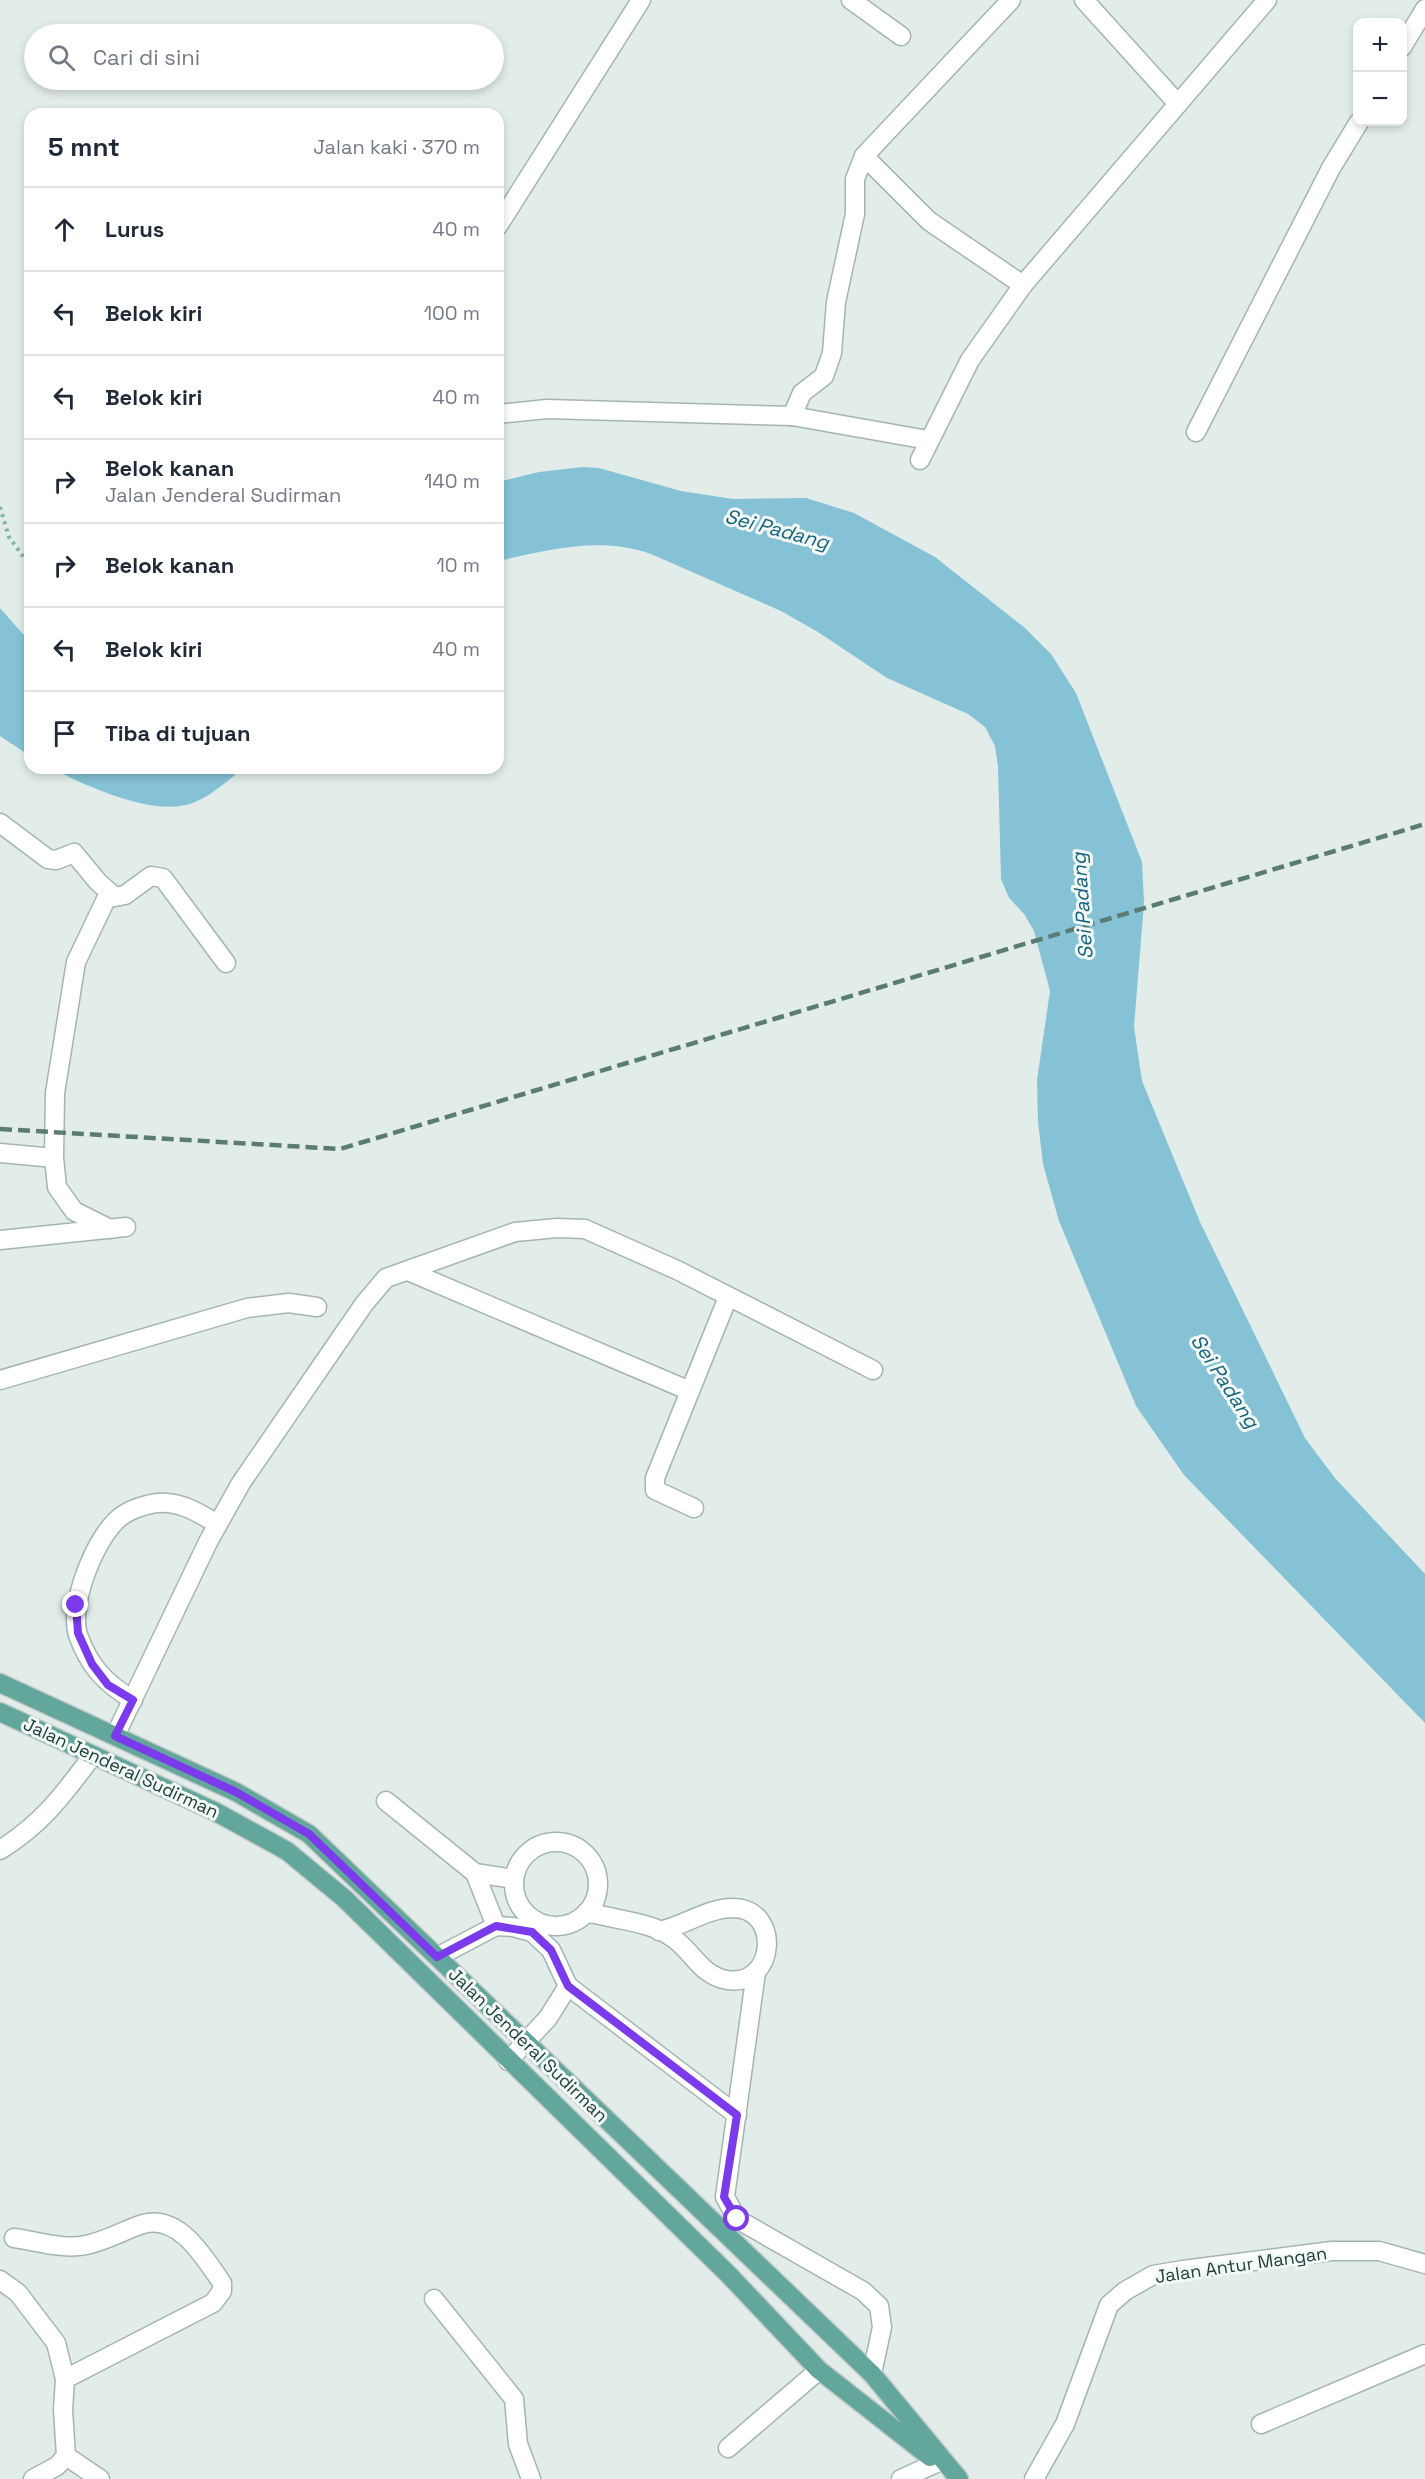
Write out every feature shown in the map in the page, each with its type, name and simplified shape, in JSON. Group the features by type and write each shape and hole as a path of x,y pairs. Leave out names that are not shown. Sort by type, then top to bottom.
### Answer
{"main road":[{"name":"Jalan Jenderal Sudirman","path":"0,1683 236,1792 309,1834 872,2374 940,2462"},
{"name":"Jalan Jenderal Sudirman","path":"0,1712 216,1812 287,1851 345,1899 728,2274 819,2370 940,2462 958,2479"}],"street":[{"path":"504,217 641,0"},
{"path":"851,0 901,36"},
{"path":"1084,0 1178,104"},
{"path":"920,460 970,360 1023,285 1267,0"},
{"path":"792,416 802,393 824,376 832,353 836,302 855,214 855,179 864,156 1005,2"},
{"path":"1407,39 1425,9"},
{"path":"1196,432 1331,168 1357,126"},
{"path":"864,156 929,221 1023,285"},
{"path":"504,413 547,409 792,416 928,440"},
{"path":"0,823 48,859 56,860 74,853 109,893 121,898 151,876 163,878 226,963"},
{"path":"0,1240 118,1228 74,1211 57,1187 54,1158 55,1093 76,962 109,893"},
{"path":"0,1153 54,1158"},
{"path":"115,1736 218,1524 241,1483 364,1304 386,1278 515,1232 557,1228 585,1229 677,1270 873,1370"},
{"path":"408,1270 690,1391"},
{"path":"694,1508 655,1490 655,1479 728,1298"},
{"path":"0,1380 247,1308 289,1303 317,1307"},
{"path":"133,1700 108,1685 92,1664 78,1633 76,1605 88,1568 111,1526 124,1514 143,1506 167,1503 188,1508 218,1524"},
{"path":"0,1850 38,1823 93,1755"},
{"path":"386,1801 475,1873 496,1926"},
{"path":"437,1957 496,1926 532,1932 571,1923 586,1913 595,1900 597,1876 587,1855 574,1846 551,1843 530,1851 519,1864 514,1879 515,1892 528,1916 552,1926"},
{"path":"475,1873 514,1879"},
{"path":"659,1931 675,1928 716,1910 734,1908 749,1912 760,1922 768,1936 766,1955 756,1972 724,2197 737,2219 863,2291 879,2306 882,2328 872,2374"},
{"path":"586,1913 659,1931 680,1942 694,1961 710,1974 726,1980 743,1980 756,1972"},
{"path":"532,1932 551,1950 568,1986 737,2115"},
{"path":"508,2061 548,2018 568,1986"},
{"path":"14,2238 73,2247 88,2245 143,2224 163,2223 177,2228 222,2283 222,2291 213,2303 65,2379"},
{"name":"Jalan Antur Mangan","path":"1034,2479 1065,2424 1109,2305 1125,2291 1153,2275 1332,2251 1379,2252 1425,2264"},
{"path":"0,2280 18,2293 56,2343 65,2379 63,2410 66,2456 57,2466 33,2479"},
{"path":"434,2299 514,2399 518,2444 531,2479"},
{"path":"1262,2424 1425,2354"},
{"path":"728,2448 819,2370"},
{"path":"66,2456 100,2479"},
{"path":"901,2479 940,2462"}],"path":[{"path":"0,507 9,537 24,558"}],"water":[{"name":"Sei Padang","path":"583,467 599,468 681,491 733,499 806,498 854,513 935,557 1025,628 1051,654 1076,693 1142,862 1144,903 1134,1027 1142,1081 1200,1222 1305,1438 1335,1478 1425,1574 1425,1723 1184,1475 1136,1406 1059,1221 1043,1164 1038,1122 1037,1080 1050,991 1034,931 1024,914 1009,898 1001,879 998,767 995,746 985,727 968,714 887,678 818,632 781,611 651,554 632,549 593,545 556,549 504,560 504,481 539,472"},
{"path":"0,608 24,635 24,752 0,736"},
{"path":"64,774 236,774 202,799 179,806 142,803"}],"railway":[{"path":"0,1129 340,1149 1425,824"}],"route":[{"path":"76,1605 78,1633 92,1664 108,1685 133,1700 115,1736 236,1792 309,1834 437,1957 461,1942 496,1926 513,1927 532,1932 551,1950 568,1986 737,2115 724,2197 737,2219"}]}
